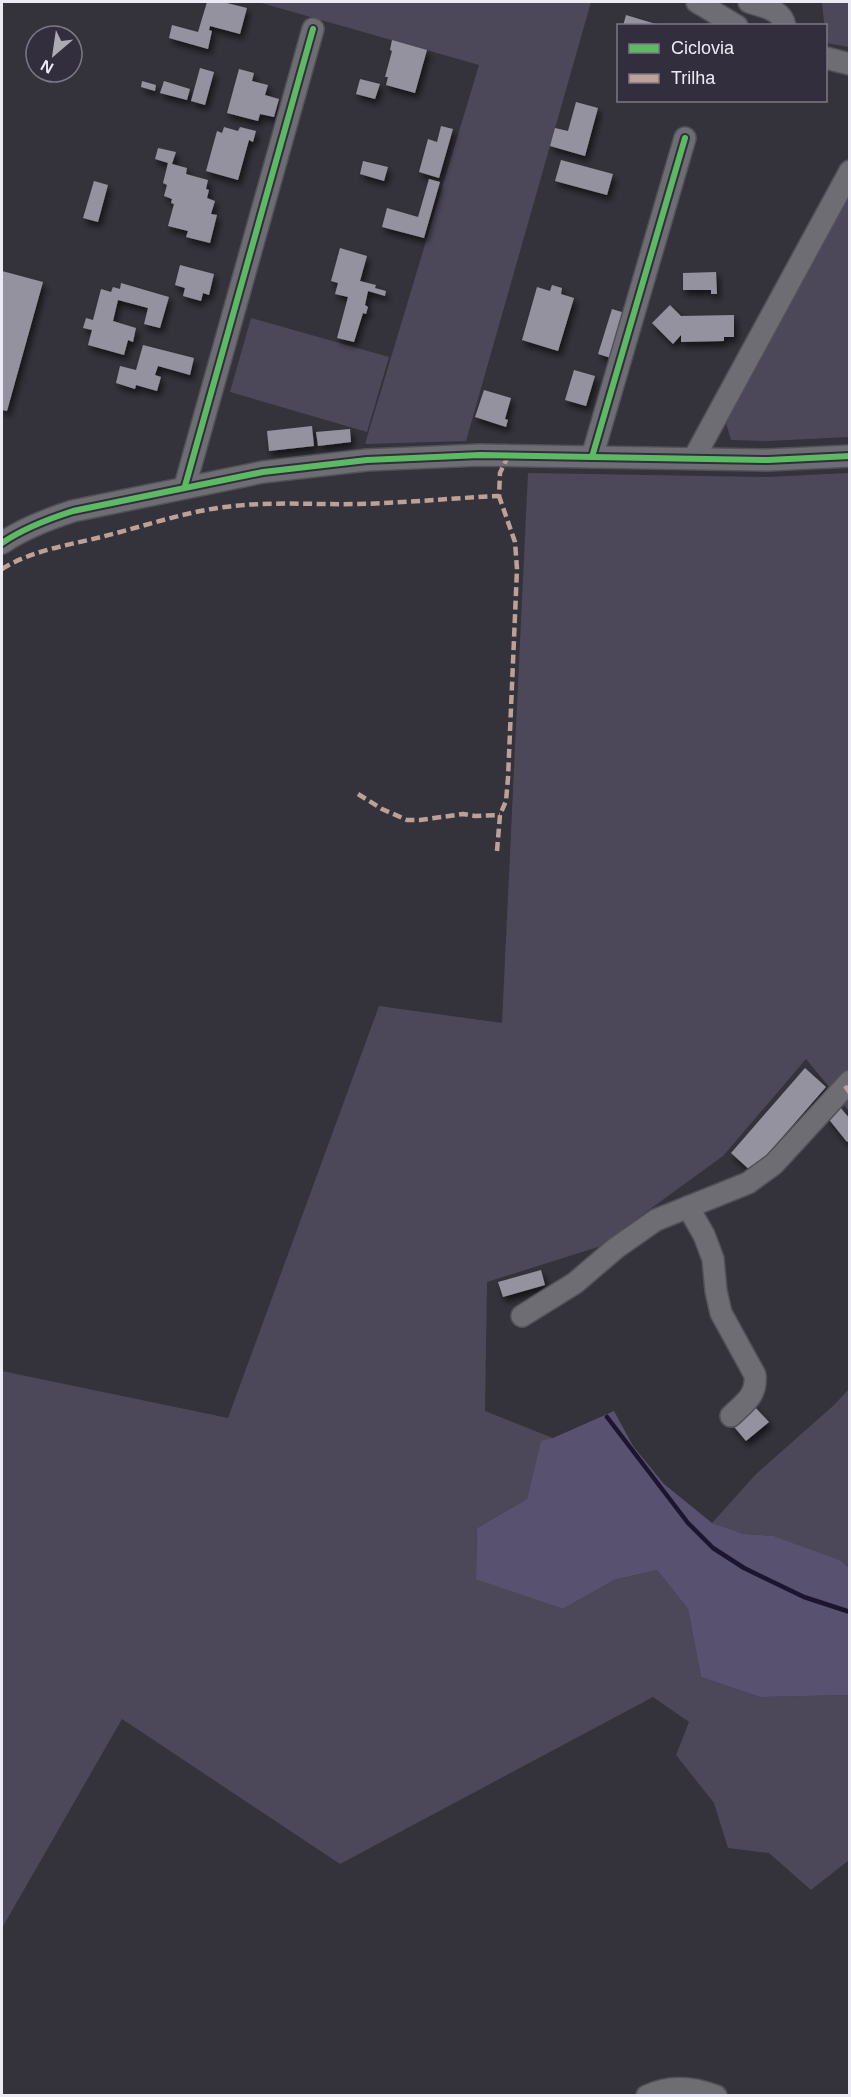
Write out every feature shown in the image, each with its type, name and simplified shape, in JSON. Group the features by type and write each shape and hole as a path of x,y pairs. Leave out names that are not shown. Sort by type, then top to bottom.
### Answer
{"street":[{"path":"697,2 734,24"},
{"path":"736,24 744,2"},
{"path":"749,2 777,12 784,18 785,24"},
{"path":"185,486 313,29"},
{"path":"827,58 849,64"},
{"path":"592,457 685,138"},
{"path":"694,458 849,171"},
{"path":"2,543 49,518 81,509 185,486 302,466 383,458 480,455 768,460 849,456"},
{"path":"522,1316 574,1283 616,1248 656,1220 748,1183 774,1164 849,1081"},
{"path":"688,1207 704,1235 712,1259 721,1313 755,1375 756,1386 751,1397 730,1416"},
{"path":"647,2096 675,2088 702,2090 716,2096"}],"shaded area":[{"path":"258,2 591,2 466,441 365,444 479,65"},
{"path":"822,2 849,2 849,47 827,43 827,24 824,24"},
{"path":"849,196 849,437 768,441 731,440 726,423"},
{"path":"251,318 389,357 367,432 230,392"},
{"path":"528,473 768,477 849,473 849,1111 806,1059 723,1156 598,1247 487,1282 485,1411 553,1438 541,1442 527,1499 477,1528 476,1578 563,1609 614,1580 657,1570 688,1609 701,1677 760,1697 849,1695 849,1860 811,1890 769,1853 728,1848 714,1803 676,1755 689,1722 653,1697 340,1864 122,1719 2,1928 2,1371 228,1418 379,1006 502,1023"},
{"path":"849,1389 849,1568 840,1560 774,1536 744,1534 712,1523 756,1474"},
{"path":"614,1411 633,1446 664,1484 712,1523 744,1534 774,1536 840,1560 849,1568 849,1695 760,1697 701,1677 688,1609 657,1570 614,1580 563,1609 476,1579 477,1528 527,1499 541,1441"}],"building":[{"path":"207,2 223,2 247,8 240,34 210,26 209,30 212,31 208,49 169,38 172,25 198,32"},
{"path":"626,15 656,24 624,24"},
{"path":"392,40 427,50 415,93 386,85 388,77 385,77 392,51 390,50"},
{"path":"200,68 214,72 205,105 191,101"},
{"path":"239,69 254,73 252,81 268,85 265,95 279,99 274,117 260,114 258,121 227,113"},
{"path":"360,79 380,84 375,99 356,94"},
{"path":"142,81 156,85 155,91 141,87"},
{"path":"164,81 190,89 187,100 160,93"},
{"path":"576,102 598,108 585,156 550,146 555,128 568,131"},
{"path":"441,126 453,129 439,178 419,172 428,139 437,142"},
{"path":"224,127 238,131 240,127 256,131 253,142 249,140 238,180 206,171 217,131 222,133"},
{"path":"158,148 176,152 172,164 187,168 186,174 208,180 207,198 215,201 211,214 217,215 210,243 186,237 188,231 168,226 174,204 171,203 172,199 164,196 167,185 163,183 168,163 155,159"},
{"path":"561,160 613,174 607,195 555,181"},
{"path":"363,161 388,167 384,181 360,174"},
{"path":"429,179 440,182 424,238 382,227 387,208 418,217"},
{"path":"94,181 108,185 98,222 83,218"},
{"path":"340,248 367,256 360,281 376,285 375,288 386,291 385,296 368,291 365,305 368,307 366,314 363,313 354,342 337,338 348,297 335,294 338,283 331,281"},
{"path":"180,265 214,274 209,295 203,293 201,301 183,296 185,288 175,285"},
{"path":"2,271 43,282 7,411 2,410"},
{"path":"716,272 717,294 711,294 711,290 683,290 683,273"},
{"path":"121,283 169,297 160,328 144,324 148,308 118,300 113,321 136,328 133,342 128,340 124,355 88,345 92,330 83,328 86,318 93,320 101,289 111,292 113,287 120,289"},
{"path":"552,285 562,288 561,294 574,298 558,351 522,340 537,287 550,291"},
{"path":"670,305 681,316 734,315 734,337 724,337 724,341 681,342 681,335 673,344 652,323"},
{"path":"612,309 625,313 611,358 598,354"},
{"path":"143,345 194,358 190,375 158,366 155,375 161,377 157,391 136,385 135,389 116,383 120,366 136,370"},
{"path":"574,370 595,376 586,406 565,400"},
{"path":"484,390 511,398 505,419 508,420 506,427 475,417"},
{"path":"312,426 314,446 269,451 267,431"},
{"path":"350,429 351,442 318,446 316,432"},
{"path":"805,1068 826,1087 752,1172 731,1153"},
{"path":"840,1107 850,1119 850,1140 847,1142 827,1117"},
{"path":"541,1270 545,1285 503,1297 498,1282"},
{"path":"752,1404 769,1422 746,1441 730,1422"}],"waterway":[{"path":"607,1417 688,1523 713,1548 744,1568 804,1597 850,1612"}],"marked path":[{"path":"2,569 26,557 52,549 210,509 242,505 376,503 499,496 500,473 508,456"},
{"path":"497,851 500,815 506,801 508,778 517,569 515,542 499,496"},
{"path":"358,794 382,809 407,820 463,814 500,815"},
{"path":"845,1086 850,1093"}],"cycle path":[{"path":"185,486 313,29"},
{"path":"592,457 685,138"},
{"path":"2,543 36,524 73,511 263,472 367,460 480,455 768,460 850,456"}]}
